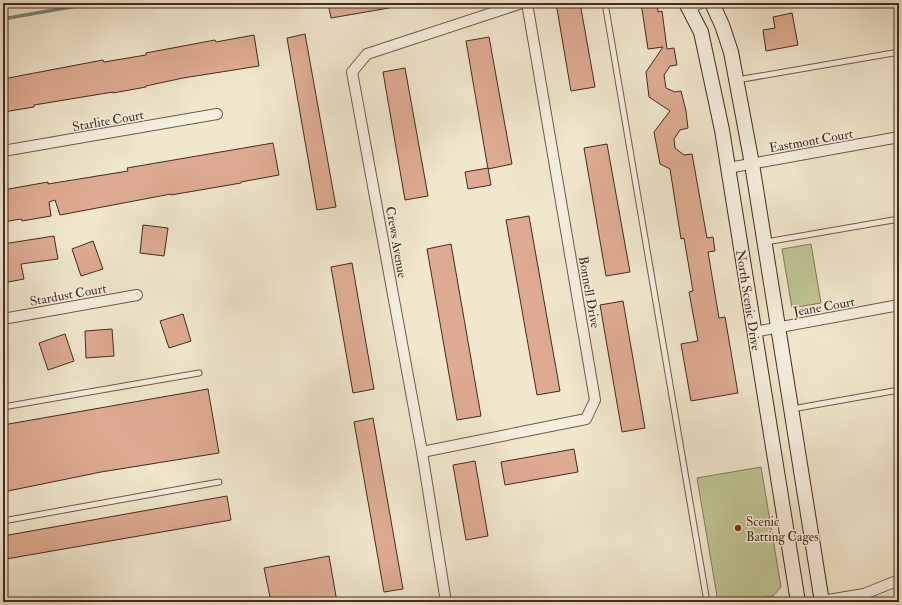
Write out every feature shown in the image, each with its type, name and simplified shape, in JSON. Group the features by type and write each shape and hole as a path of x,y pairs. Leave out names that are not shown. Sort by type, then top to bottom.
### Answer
{"main road":[{"name":"North Scenic Drive","path":"712,3 722,25 730,52 752,164 820,602"},
{"name":"North Scenic Drive","path":"687,6 701,32 722,130 798,602"}],"street":[{"name":"Crews Avenue","path":"446,602 422,452 352,72 367,54 522,3"},
{"name":"Bonnell Drive","path":"422,452 586,419 595,400 527,3"},
{"path":"687,6 701,3"},
{"name":"Starlite Court","path":"3,152 217,114"},
{"name":"Eastmont Court","path":"728,168 899,137"},
{"name":"Stardust Court","path":"3,319 137,295"},
{"name":"Jeane Court","path":"754,332 899,305"},
{"path":"820,602 864,594 899,580"}],"lane":[{"path":"605,3 707,602"},
{"path":"736,80 899,52"},
{"path":"764,243 899,219"},
{"path":"3,407 199,373"},
{"path":"791,410 899,390"},
{"path":"3,521 219,482"}],"green space":[{"path":"811,244 821,303 792,308 782,249"},
{"name":"Scenic Batting Cages","path":"761,467 781,587 773,596 734,602 718,602 697,478"}],"building":[{"path":"328,3 389,3 389,8 331,18"},
{"path":"556,3 580,3 595,87 571,91"},
{"path":"641,3 657,3 658,12 662,11 667,49 674,48 677,65 670,66 664,75 666,88 675,92 681,91 688,128 680,130 674,139 675,148 684,155 692,154 707,238 713,237 715,251 708,252 719,318 725,317 738,393 691,401 681,344 698,341 689,292 693,291 684,238 681,239 670,169 660,164 654,132 670,111 649,97 646,72 663,47 648,49"},
{"path":"792,13 798,45 766,51 763,30 775,28 773,17"},
{"path":"305,34 336,207 317,210 287,38"},
{"path":"254,35 259,66 183,78 146,87 34,105 34,107 3,112 3,79 103,60 104,62 146,55 146,53 215,40 216,42"},
{"path":"489,37 512,164 488,169 466,41"},
{"path":"405,68 428,196 405,200 383,72"},
{"path":"273,143 279,175 60,215 55,200 49,202 51,216 22,221 21,219 3,222 3,190 128,171 127,168"},
{"path":"607,144 630,272 606,276 584,148"},
{"path":"488,168 491,185 468,189 465,172"},
{"path":"529,216 560,391 537,395 506,220"},
{"path":"143,225 168,228 164,256 140,253"},
{"path":"54,236 58,259 21,264 24,279 3,283 3,244"},
{"path":"93,241 103,269 81,276 72,249"},
{"path":"451,244 481,416 457,420 427,249"},
{"path":"352,263 374,389 353,393 331,267"},
{"path":"623,301 645,428 622,432 600,305"},
{"path":"183,314 191,341 169,348 160,321"},
{"path":"112,329 114,356 86,358 85,331"},
{"path":"65,334 74,361 48,370 39,343"},
{"path":"208,389 219,453 101,472 3,492 3,425"},
{"path":"373,418 403,589 384,592 354,422"},
{"path":"574,449 578,472 505,485 501,462"},
{"path":"475,461 488,536 466,540 453,465"},
{"path":"227,496 231,520 6,559 3,536"},
{"path":"329,556 337,602 271,602 264,568"}],"waterway":[{"path":"3,19 93,3"}],"place":[{"name":"Scenic Batting Cages","path":"738,528"}]}
